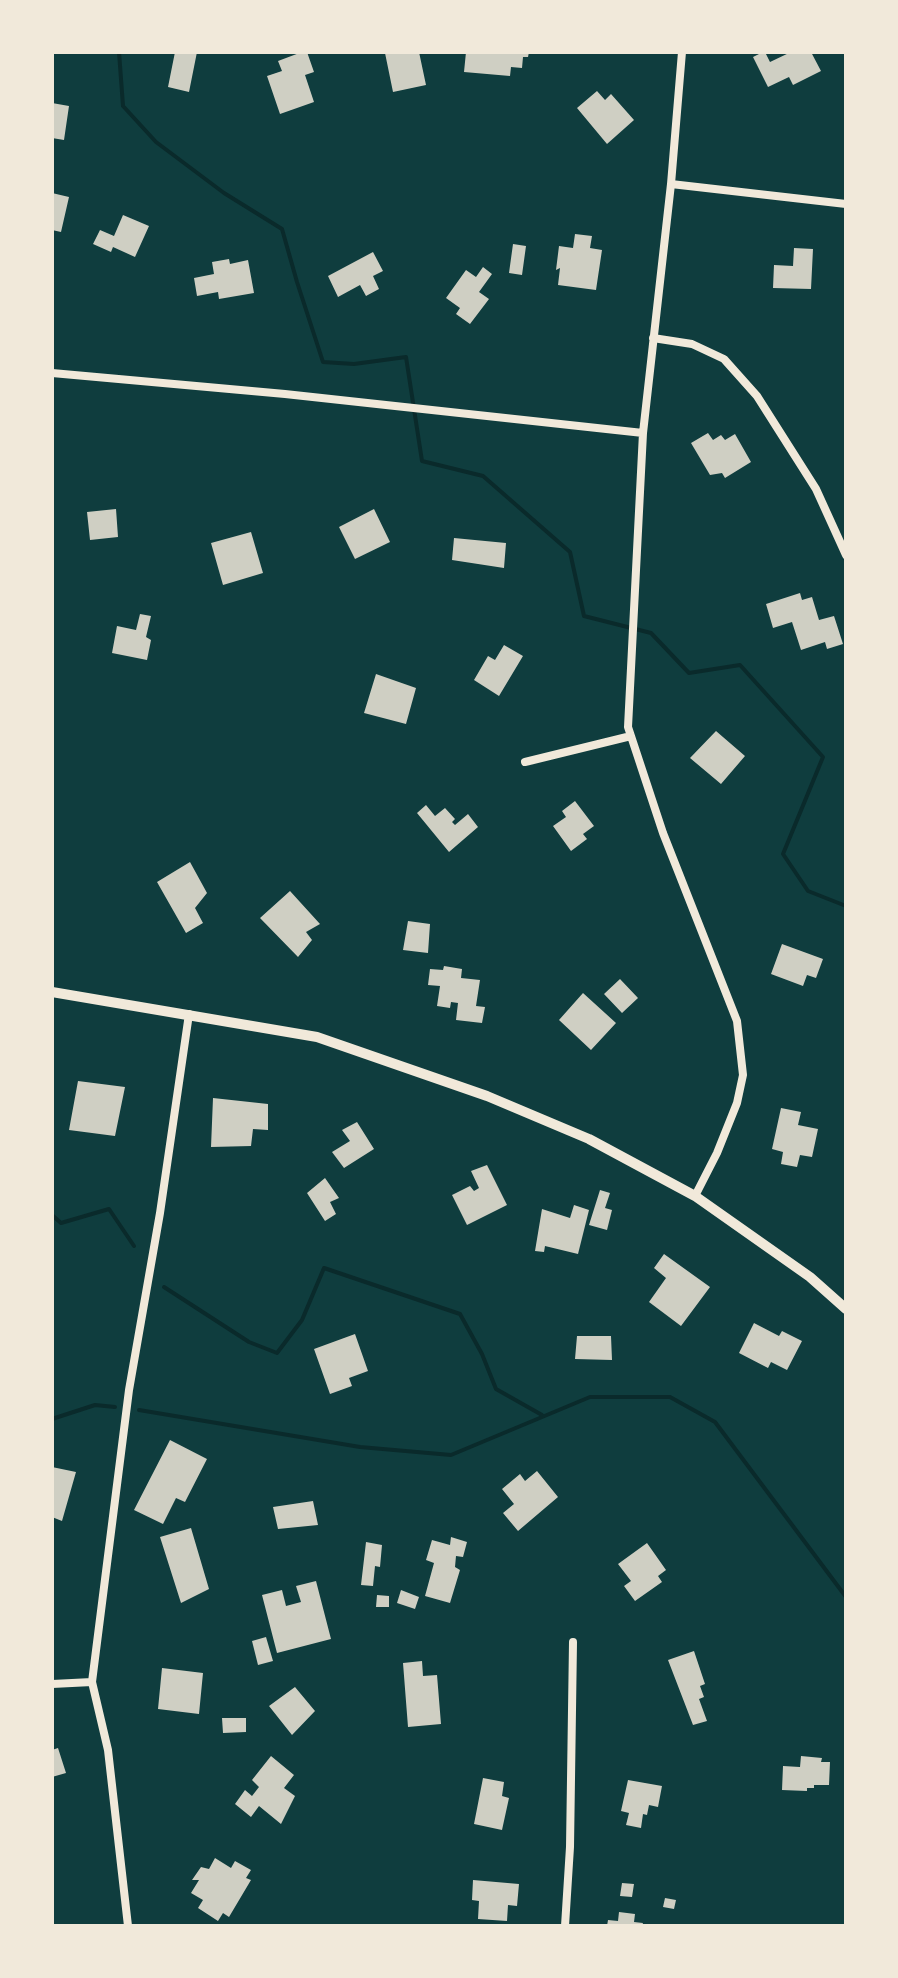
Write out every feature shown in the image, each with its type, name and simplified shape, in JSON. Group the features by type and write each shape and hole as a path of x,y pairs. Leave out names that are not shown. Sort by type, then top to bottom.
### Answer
{"street":[{"path":"682,52 671,184 643,433 628,727 673,861 737,1021 743,1075 737,1103 695,1196"},
{"path":"671,184 846,204"},
{"path":"653,338 692,344 724,359 757,396 816,489 846,555"},
{"path":"52,373 285,394 643,433"},
{"path":"525,762 631,736"},
{"path":"52,992 317,1037 487,1096 589,1139 695,1196 810,1277 846,1309"},
{"path":"128,1926 108,1750 92,1682 129,1390 160,1213 189,1014"},
{"path":"565,1926 570,1847 573,1642"},
{"path":"52,1684 92,1682"}],"building":[{"path":"175,52 197,52 189,92 168,87"},
{"path":"307,52 314,72 305,75 314,102 280,114 267,76 282,71 278,61"},
{"path":"419,52 426,85 393,92 385,53"},
{"path":"466,52 529,52 528,57 523,57 522,68 511,67 510,76 464,72"},
{"path":"763,52 770,62 791,52 811,52 821,71 793,85 789,77 768,87 753,57"},
{"path":"597,91 605,100 611,94 634,120 607,144 577,108"},
{"path":"52,103 69,106 64,140 52,138"},
{"path":"52,193 69,197 61,232 52,230"},
{"path":"123,215 149,226 135,257 113,247 111,252 93,244 100,230 114,236"},
{"path":"575,234 592,236 590,248 602,250 596,290 558,285 559,246 573,248"},
{"path":"513,244 526,246 522,275 509,273"},
{"path":"794,248 813,249 811,289 773,288 774,265 793,266"},
{"path":"373,252 383,271 373,276 379,289 366,296 360,285 338,297 328,276"},
{"path":"229,259 230,264 248,260 254,293 219,299 218,292 197,296 194,278 214,274 212,262"},
{"path":"483,267 492,274 479,292 489,299 470,324 456,314 460,308 446,298 466,270 476,277"},
{"path":"708,433 713,440 721,435 725,440 735,434 751,462 725,478 722,473 710,475 691,443"},
{"path":"116,509 118,537 90,540 87,512"},
{"path":"374,509 390,542 355,559 339,527"},
{"path":"251,532 263,573 223,585 211,543"},
{"path":"454,538 506,543 504,568 452,560"},
{"path":"800,593 802,600 812,597 819,620 834,616 843,644 827,649 825,642 801,650 792,622 773,628 766,604"},
{"path":"140,614 151,616 146,637 151,640 147,660 112,653 117,626 136,630"},
{"path":"504,645 523,656 499,696 474,680 488,656 495,660"},
{"path":"376,674 416,688 406,724 364,713"},
{"path":"716,731 745,756 721,784 690,758"},
{"path":"575,801 594,826 583,834 587,839 571,851 553,826 566,817 562,811"},
{"path":"426,805 435,816 445,808 455,819 452,822 455,825 468,814 478,827 449,852 417,813"},
{"path":"190,862 207,893 195,908 203,923 186,933 157,882"},
{"path":"290,891 320,924 306,932 312,940 298,957 260,918"},
{"path":"408,921 430,924 428,953 403,950"},
{"path":"782,944 823,959 816,978 807,975 803,986 771,974"},
{"path":"444,966 462,969 461,978 480,980 476,1006 485,1007 482,1023 456,1020 458,1003 451,1002 450,1008 437,1006 440,986 428,985 430,969 443,970"},
{"path":"620,979 638,998 622,1013 604,994"},
{"path":"583,993 616,1023 591,1050 559,1020"},
{"path":"78,1081 125,1087 115,1136 69,1130"},
{"path":"213,1098 268,1104 268,1130 253,1129 251,1146 211,1147"},
{"path":"781,1108 801,1112 798,1125 818,1129 812,1157 800,1155 797,1167 781,1164 783,1152 772,1149"},
{"path":"357,1122 374,1149 344,1168 332,1152 350,1141 342,1130"},
{"path":"487,1165 507,1205 467,1225 452,1195 470,1186 474,1191 479,1188 471,1171"},
{"path":"325,1178 339,1198 330,1202 336,1214 325,1221 307,1193"},
{"path":"600,1190 610,1193 605,1208 612,1210 607,1230 589,1225"},
{"path":"574,1205 589,1210 578,1254 545,1246 544,1252 535,1251 542,1209 570,1218"},
{"path":"664,1254 710,1287 681,1326 649,1302 666,1278 654,1268"},
{"path":"754,1323 779,1336 782,1331 802,1341 787,1370 771,1362 768,1368 739,1353"},
{"path":"355,1334 368,1371 349,1378 352,1386 330,1394 314,1349"},
{"path":"577,1336 611,1336 612,1360 575,1359"},
{"path":"170,1440 207,1459 185,1502 176,1498 163,1524 134,1510"},
{"path":"52,1467 76,1472 62,1521 52,1517"},
{"path":"537,1471 558,1497 518,1531 503,1513 514,1504 502,1489 520,1474 525,1481"},
{"path":"313,1501 318,1525 278,1529 273,1507"},
{"path":"191,1528 209,1589 181,1603 160,1537"},
{"path":"451,1537 467,1542 463,1557 456,1556 455,1567 460,1570 450,1603 425,1596 434,1563 426,1560 432,1540 450,1545"},
{"path":"366,1542 382,1545 380,1567 375,1566 373,1586 361,1585"},
{"path":"647,1543 666,1570 658,1576 662,1582 635,1601 624,1586 631,1581 618,1564"},
{"path":"316,1581 331,1639 277,1653 262,1595 282,1590 286,1606 301,1602 296,1586"},
{"path":"401,1590 419,1597 415,1609 397,1603"},
{"path":"377,1595 389,1596 389,1607 376,1607"},
{"path":"266,1637 273,1661 258,1665 252,1641"},
{"path":"694,1651 705,1684 700,1686 704,1697 699,1699 707,1721 693,1725 668,1660"},
{"path":"422,1661 423,1676 437,1675 441,1724 408,1727 403,1663"},
{"path":"162,1668 203,1673 199,1714 158,1709"},
{"path":"295,1687 315,1711 292,1735 269,1706"},
{"path":"222,1718 246,1718 246,1732 223,1733"},
{"path":"58,1748 66,1773 52,1777 52,1750"},
{"path":"271,1756 294,1775 284,1788 295,1796 281,1824 259,1806 251,1817 235,1804 245,1790 252,1796 259,1787 252,1780"},
{"path":"801,1756 830,1762 829,1785 814,1785 807,1791 782,1790 783,1766 800,1767"},
{"path":"483,1778 504,1782 502,1796 509,1798 502,1830 474,1824"},
{"path":"628,1780 662,1786 658,1807 649,1805 647,1815 643,1814 641,1828 626,1825 629,1813 621,1811"},
{"path":"215,1858 231,1868 235,1861 251,1870 246,1878 251,1880 229,1917 223,1913 218,1921 198,1908 203,1900 191,1893 199,1880 192,1880 201,1867 209,1869"},
{"path":"473,1880 519,1884 517,1906 508,1905 507,1921 478,1919 479,1901 472,1900"},
{"path":"622,1883 634,1884 632,1897 620,1896"},
{"path":"665,1898 676,1900 674,1909 663,1907"},
{"path":"619,1912 635,1914 634,1922 643,1923 642,1926 607,1926 608,1920 618,1921"}],"waterway":[{"path":"119,52 123,106 156,142 224,193 282,229 323,362 354,364 406,357 422,461 483,476 570,552 584,616 651,633 689,673 740,665 823,757 783,854 808,891 846,906"},
{"path":"52,1215 61,1223 109,1209 134,1246"},
{"path":"164,1287 249,1342 277,1353 302,1320 324,1268 460,1314 482,1354 496,1389 542,1415"},
{"path":"139,1410 360,1447 451,1455 590,1397 670,1397 715,1422 846,1597"},
{"path":"52,1419 95,1405 115,1407"}]}
